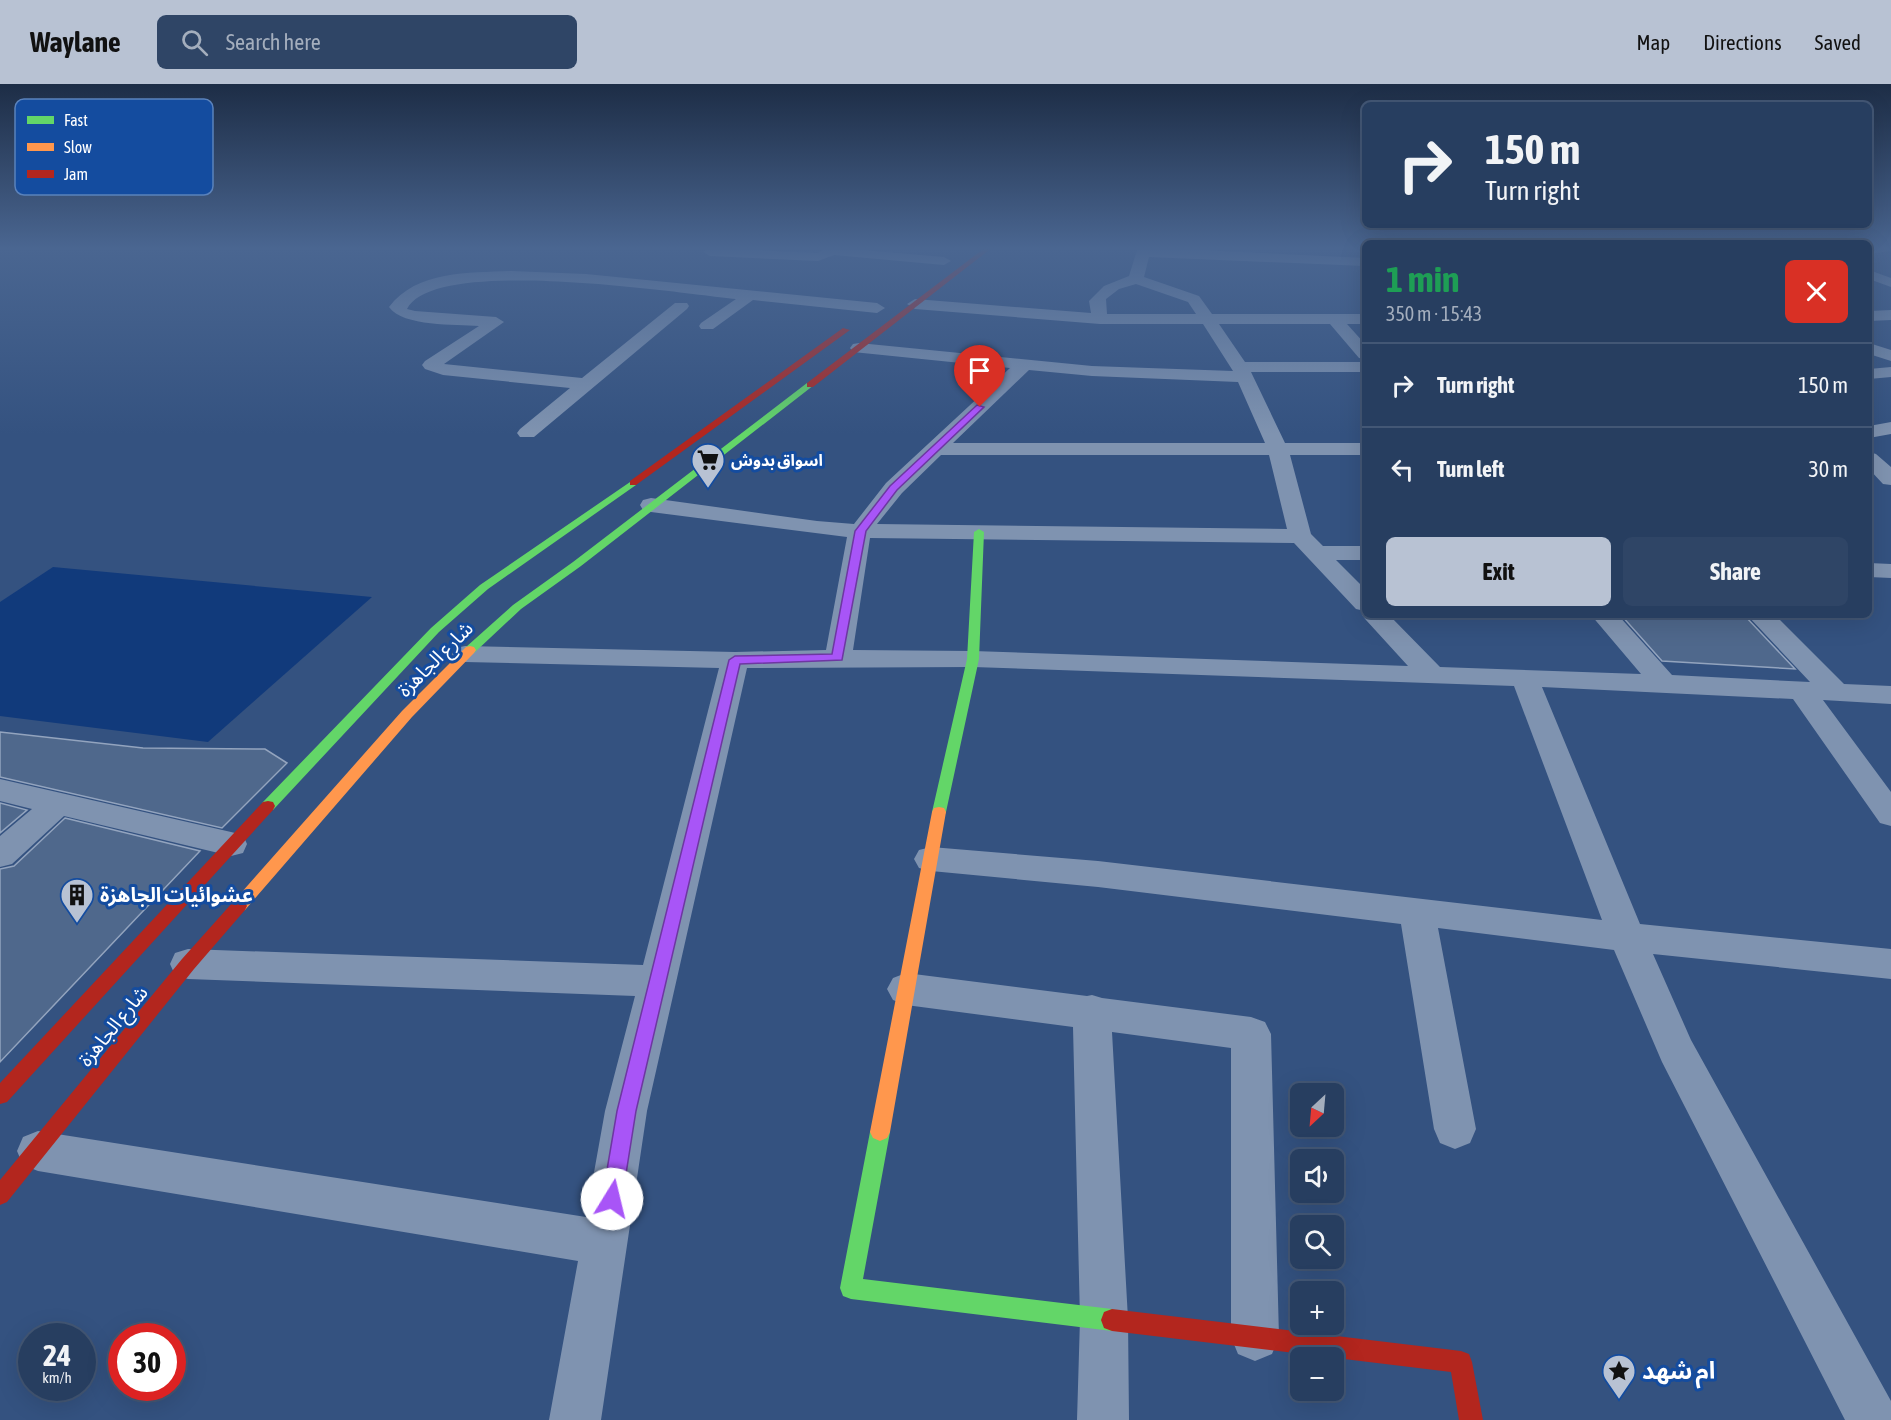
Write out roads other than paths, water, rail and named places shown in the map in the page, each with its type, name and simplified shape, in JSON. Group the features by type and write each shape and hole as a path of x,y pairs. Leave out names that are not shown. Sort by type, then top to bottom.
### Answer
{"street":[{"path":"399,309 414,316 496,322 431,365 443,370 586,384"},
{"path":"527,433 677,309"},
{"path":"707,326 731,309"},
{"name":"شارع الجاهزة","path":"0,1096 231,844 435,630 484,586 533,554 875,309"},
{"name":"شارع الجاهزة","path":"0,1195 188,964 407,714 465,654 517,607 577,564 908,309"},
{"path":"981,309 1101,319 1362,319"},
{"path":"1099,309 1101,319"},
{"path":"1201,309 1242,372 1278,449 1300,536 1362,601"},
{"path":"1872,316 1891,315"},
{"path":"1335,320 1362,351"},
{"path":"1872,346 1891,342"},
{"path":"859,348 1092,371 1242,372 1362,367"},
{"path":"1872,348 1891,356"},
{"path":"838,658 860,531 894,488 1024,365"},
{"path":"1872,374 1891,372"},
{"path":"1872,431 1891,428"},
{"path":"936,448 1362,449"},
{"path":"1872,461 1891,478"},
{"path":"651,505 817,528 860,531 1300,536"},
{"path":"979,532 972,659 931,859 851,1288 1461,1362 1471,1420"},
{"path":"1317,553 1362,553"},
{"path":"1872,570 1891,571"},
{"path":"1379,618 1432,675"},
{"path":"1607,618 1664,683"},
{"path":"1763,618 1836,692"},
{"path":"465,654 735,660 972,659 1664,683 1891,695"},
{"path":"575,1420 627,1111 735,660"},
{"path":"1525,679 1627,937 1676,1050 1873,1420"},
{"path":"1801,690 1891,815"},
{"path":"0,790 231,844"},
{"path":"0,855 57,805"},
{"path":"931,859 1098,874 1627,937 1891,964"},
{"path":"1417,912 1455,1130"},
{"path":"188,964 659,981"},
{"path":"906,989 1092,1011 1251,1034 1255,1337"},
{"path":"1092,1011 1104,1319 1103,1420"},
{"path":"38,1151 604,1243"}],"water":[{"path":"53,567 372,597 208,742 0,716 0,602"}],"place":[{"name":"اسواق بدوش","path":"708,489"},
{"name":"عشوائيات الجاهزة","path":"77,924"},
{"name":"ام شهد","path":"1619,1400"}]}
